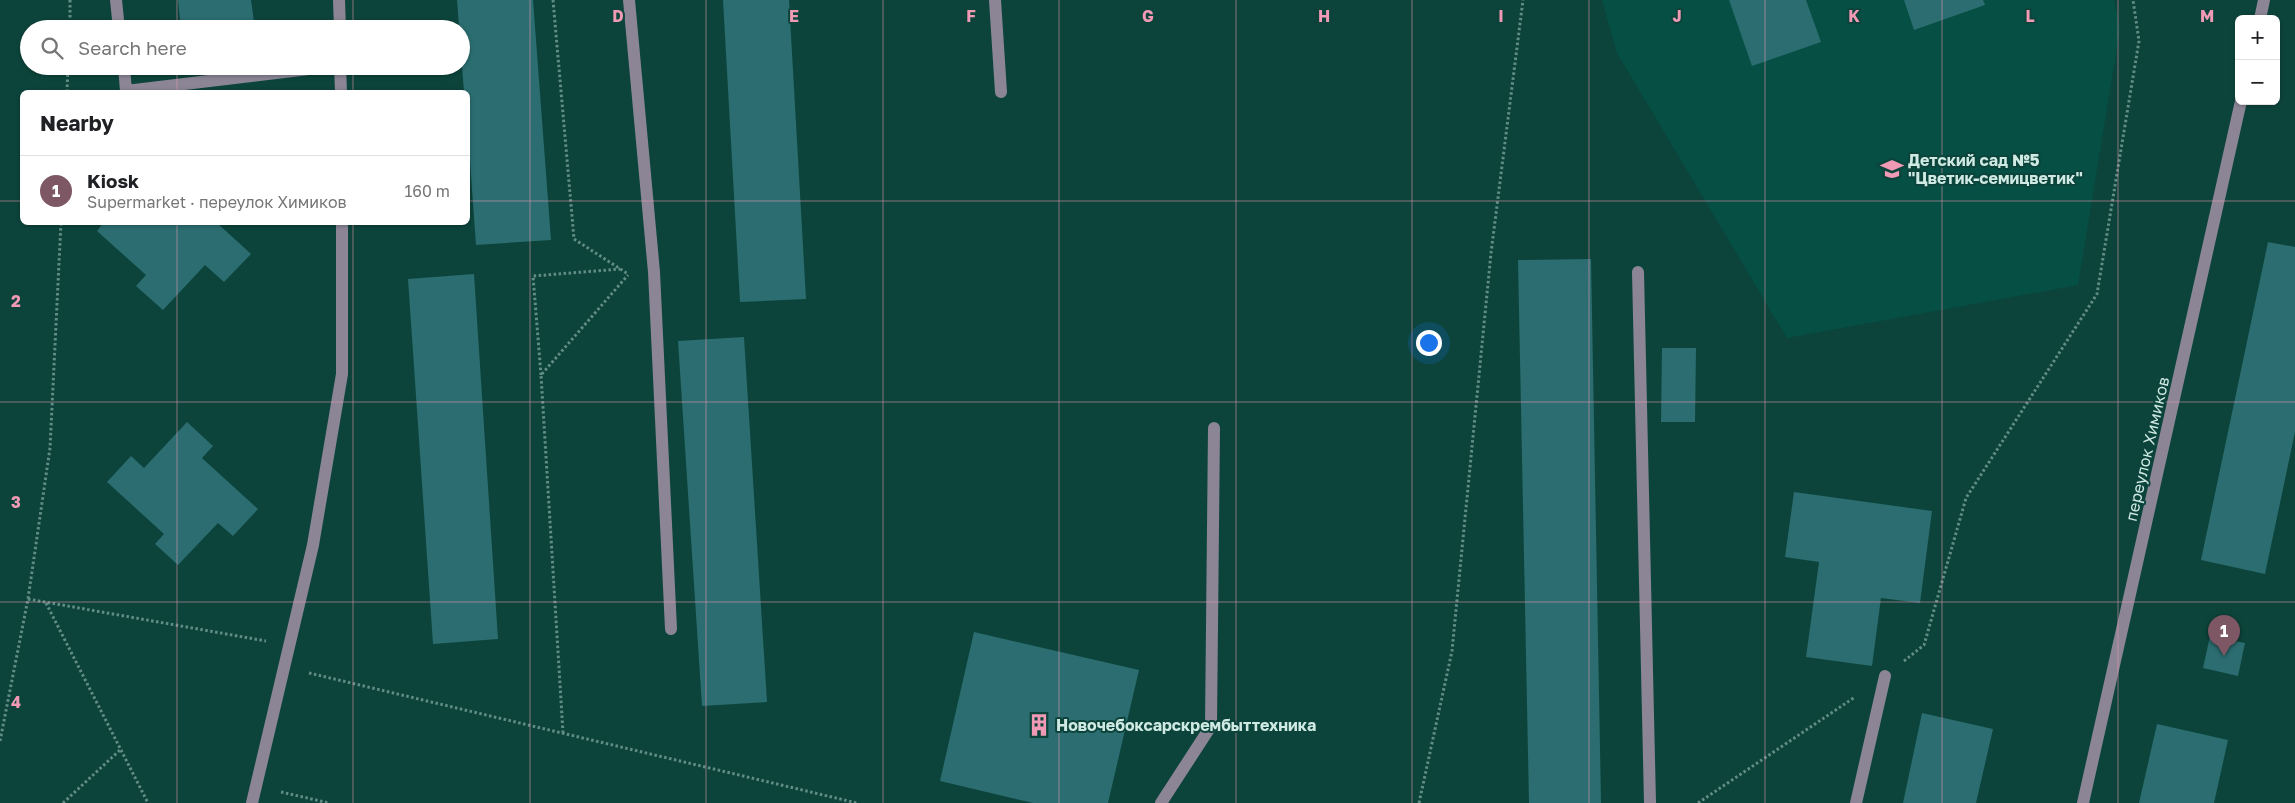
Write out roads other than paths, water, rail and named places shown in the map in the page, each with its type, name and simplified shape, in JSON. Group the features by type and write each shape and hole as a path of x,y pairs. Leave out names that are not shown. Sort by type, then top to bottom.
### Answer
{"street":[{"path":"116,0 119,20"},
{"path":"339,0 340,20"},
{"path":"628,0 654,272 671,629"},
{"path":"995,0 1001,92"},
{"path":"2261,15 2264,0"},
{"path":"125,75 126,90"},
{"path":"134,90 259,75"},
{"path":"340,75 341,90"},
{"name":"переулок Химиков","path":"2084,803 2240,105"},
{"path":"252,803 313,545 342,374 342,225"},
{"path":"1638,272 1650,803"},
{"path":"1161,803 1211,726 1214,428"},
{"path":"1856,803 1885,676"}],"place":[{"name":"Детский сад №5 \"Цветик-семицветик\"","path":"1892,169"},
{"name":"Kiosk","path":"2224,656"},
{"name":"Новочебоксарскрембыттехника","path":"1039,725"}]}
